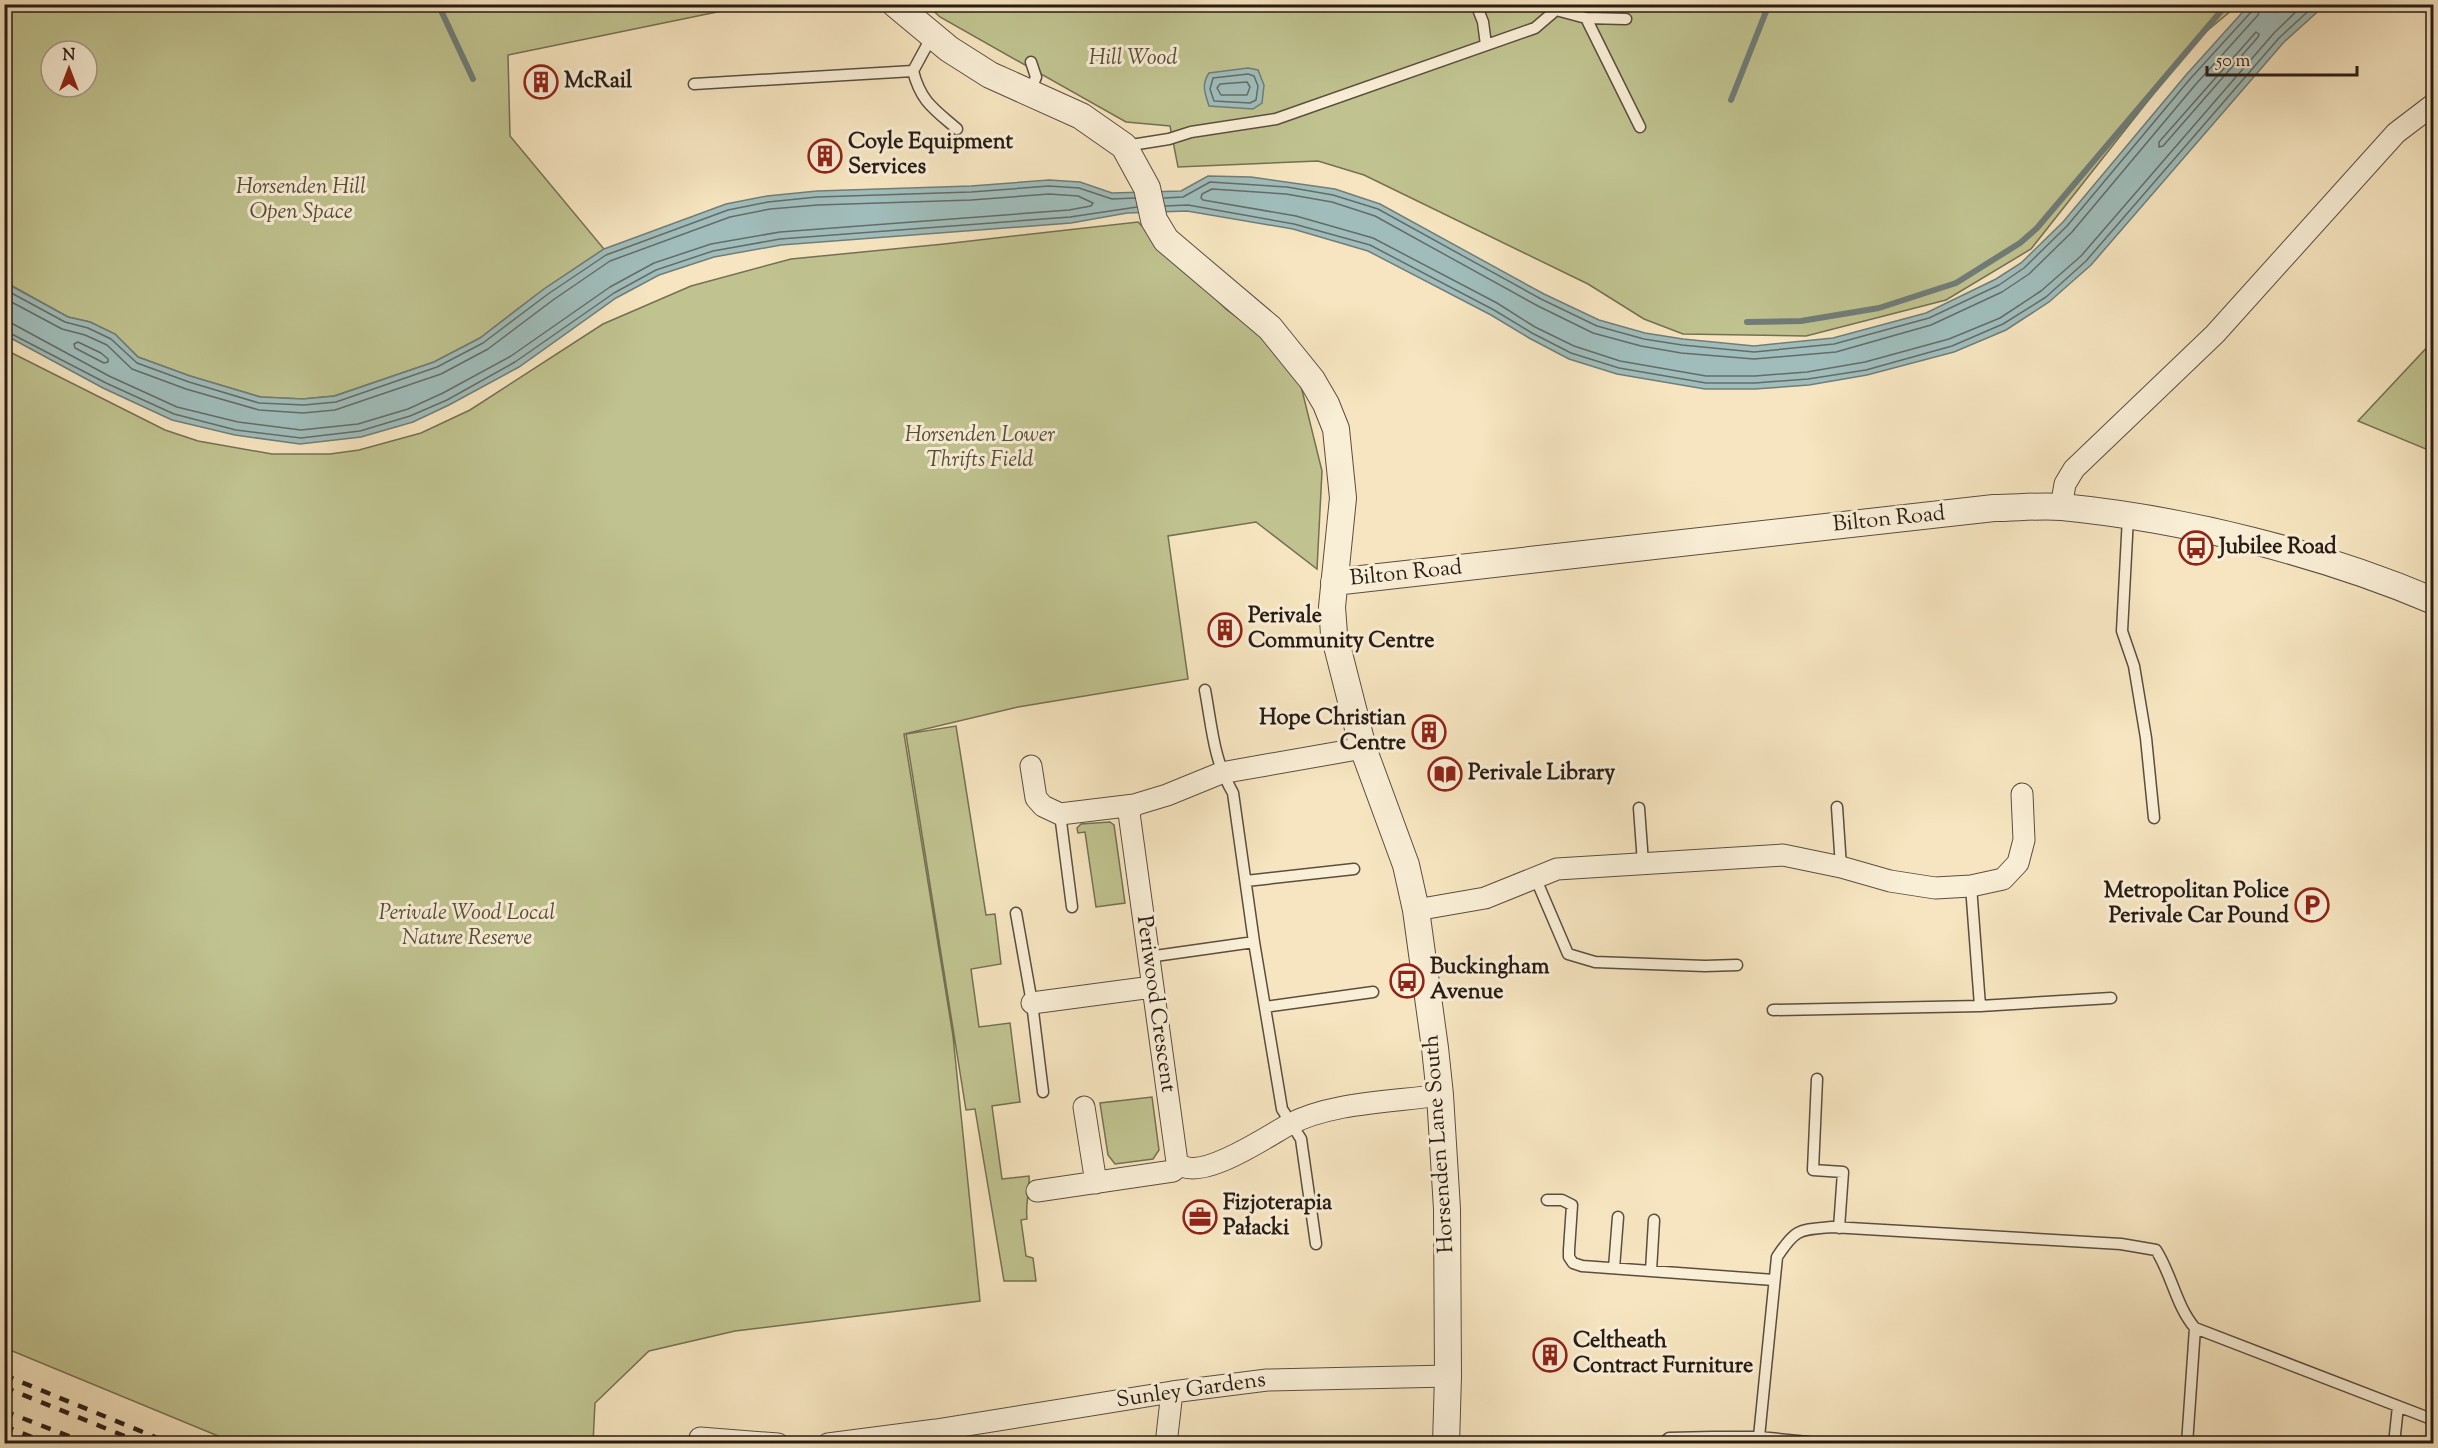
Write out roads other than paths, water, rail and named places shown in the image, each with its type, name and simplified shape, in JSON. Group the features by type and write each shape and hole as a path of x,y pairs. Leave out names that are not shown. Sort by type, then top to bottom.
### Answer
{"street":[{"path":"895,4 949,49 990,75 1091,122 1124,146"},
{"path":"2061,507 2065,484 2074,469 2215,334 2397,134 2433,104"},
{"name":"Horsenden Lane South","path":"1124,146 1147,188 1154,220 1167,240 1270,328 1312,380 1326,404 1336,429 1342,476 1342,519 1332,607 1334,634 1363,748 1398,838 1416,910 1440,1095 1447,1209 1446,1443"},
{"name":"Bilton Road","path":"1334,582 1994,508 2061,507 2211,531 2314,557 2387,581 2433,601"},
{"path":"1030,766 1036,798 1043,806 1060,814 1134,805 1167,795 1221,773 1363,748"},
{"path":"1416,910 1485,898 1557,869 1783,855 1841,867 1890,881 1935,888 1971,886 2003,879 2018,863 2024,840 2022,794"},
{"name":"Periwood Crescent","path":"1134,805 1129,813 1177,1162 1180,1165"},
{"path":"1032,1003 1152,987"},
{"path":"1037,1191 1173,1171 1180,1165 1192,1169 1226,1160 1291,1123 1318,1112 1440,1095"},
{"path":"1084,1107 1096,1183"},
{"name":"Sunley Gardens","path":"828,1443 932,1437 1172,1392 1267,1380 1448,1376"},
{"path":"1166,1443 1172,1392"},
{"path":"728,1443 700,1438 778,1443"}],"lane":[{"path":"1476,4 1483,22 1486,45"},
{"path":"1124,146 1169,139 1191,132 1276,119 1535,28 1557,7 1586,18 1626,20"},
{"path":"1586,18 1640,127"},
{"path":"932,36 913,71 920,94 931,107 957,129"},
{"path":"1030,92 1036,82 1031,62"},
{"path":"694,84 913,71"},
{"path":"2128,517 2122,631 2134,666 2146,738 2154,818"},
{"path":"1205,690 1221,773 1233,793 1254,942 1282,1109 1300,1139 1316,1244"},
{"path":"1837,807 1841,867"},
{"path":"1639,808 1643,863"},
{"path":"1060,814 1071,907"},
{"path":"1246,881 1354,869"},
{"path":"1535,877 1568,954 1595,962 1737,965"},
{"path":"1971,886 1980,1006"},
{"path":"1016,913 1032,1003 1043,1092"},
{"path":"1148,957 1254,942"},
{"path":"1265,1007 1373,992"},
{"path":"1773,1010 1980,1006 2111,998"},
{"path":"1817,1079 1813,1170 1843,1172 1839,1228"},
{"path":"1547,1200 1562,1200 1572,1205 1569,1250 1573,1263 1582,1266 1774,1280"},
{"path":"1614,1268 1618,1217"},
{"path":"1651,1271 1654,1220"},
{"path":"1759,1437 1777,1257 1799,1230 1839,1228 2121,1244 2156,1250 2167,1268 2186,1317 2195,1328 2433,1420"},
{"path":"2187,1443 2195,1328"},
{"path":"2394,1443 2398,1406"},
{"path":"1662,1443 1669,1438 1759,1437 1828,1443"}],"water":[{"path":"2249,5 2325,5 2284,42 2091,265 2049,302 2006,330 1954,352 1867,375 1809,385 1755,389 1705,389 1617,374 1569,359 1491,315 1368,251 1293,229 1187,211 1127,213 1071,223 781,245 714,257 659,275 616,298 519,367 413,422 361,437 300,444 235,435 172,420 103,388 5,335 4,282 68,317 90,322 115,334 138,357 190,376 260,397 303,399 335,396 434,362 480,338 544,289 604,249 726,204 767,196 817,191 971,186 1049,180 1080,182 1112,193 1181,191 1208,176 1251,177 1335,189 1380,204 1544,294 1599,320 1645,333 1754,346 1833,338 1926,313 1996,279 2021,263 2063,222 2186,75"},
{"path":"1248,68 1258,70 1264,85 1262,103 1253,109 1209,106 1204,85 1209,73"}],"waterway":[{"path":"438,4 473,79"},
{"path":"1731,100 1769,4"},
{"path":"1747,322 1801,321 1879,308 1956,283 2020,243 2037,228 2227,4"}],"railway":[{"path":"4,1375 172,1444"},
{"path":"4,1387 144,1444"},
{"path":"4,1411 89,1444"},
{"path":"4,1426 49,1444"}],"place":[{"name":"McRail","path":"541,82"},
{"name":"Coyle Equipment Services","path":"825,156"},
{"name":"Jubilee Road","path":"2196,548"},
{"name":"Perivale Community Centre","path":"1225,630"},
{"name":"Hope Christian Centre","path":"1429,732"},
{"name":"Perivale Library","path":"1445,774"},
{"name":"Metropolitan Police Perivale Car Pound","path":"2312,905"},
{"name":"Buckingham Avenue","path":"1407,981"},
{"name":"Fizjoterapia Pałacki","path":"1200,1217"},
{"name":"Celtheath Contract Furniture","path":"1550,1355"}],"park label":[{"name":"Hill Wood","path":"1133,59"},
{"name":"Horsenden Hill Open Space","path":"301,200"},
{"name":"Horsenden Lower Thrifts Field","path":"980,449"},
{"name":"Perivale Wood Local Nature Reserve","path":"467,926"}]}
